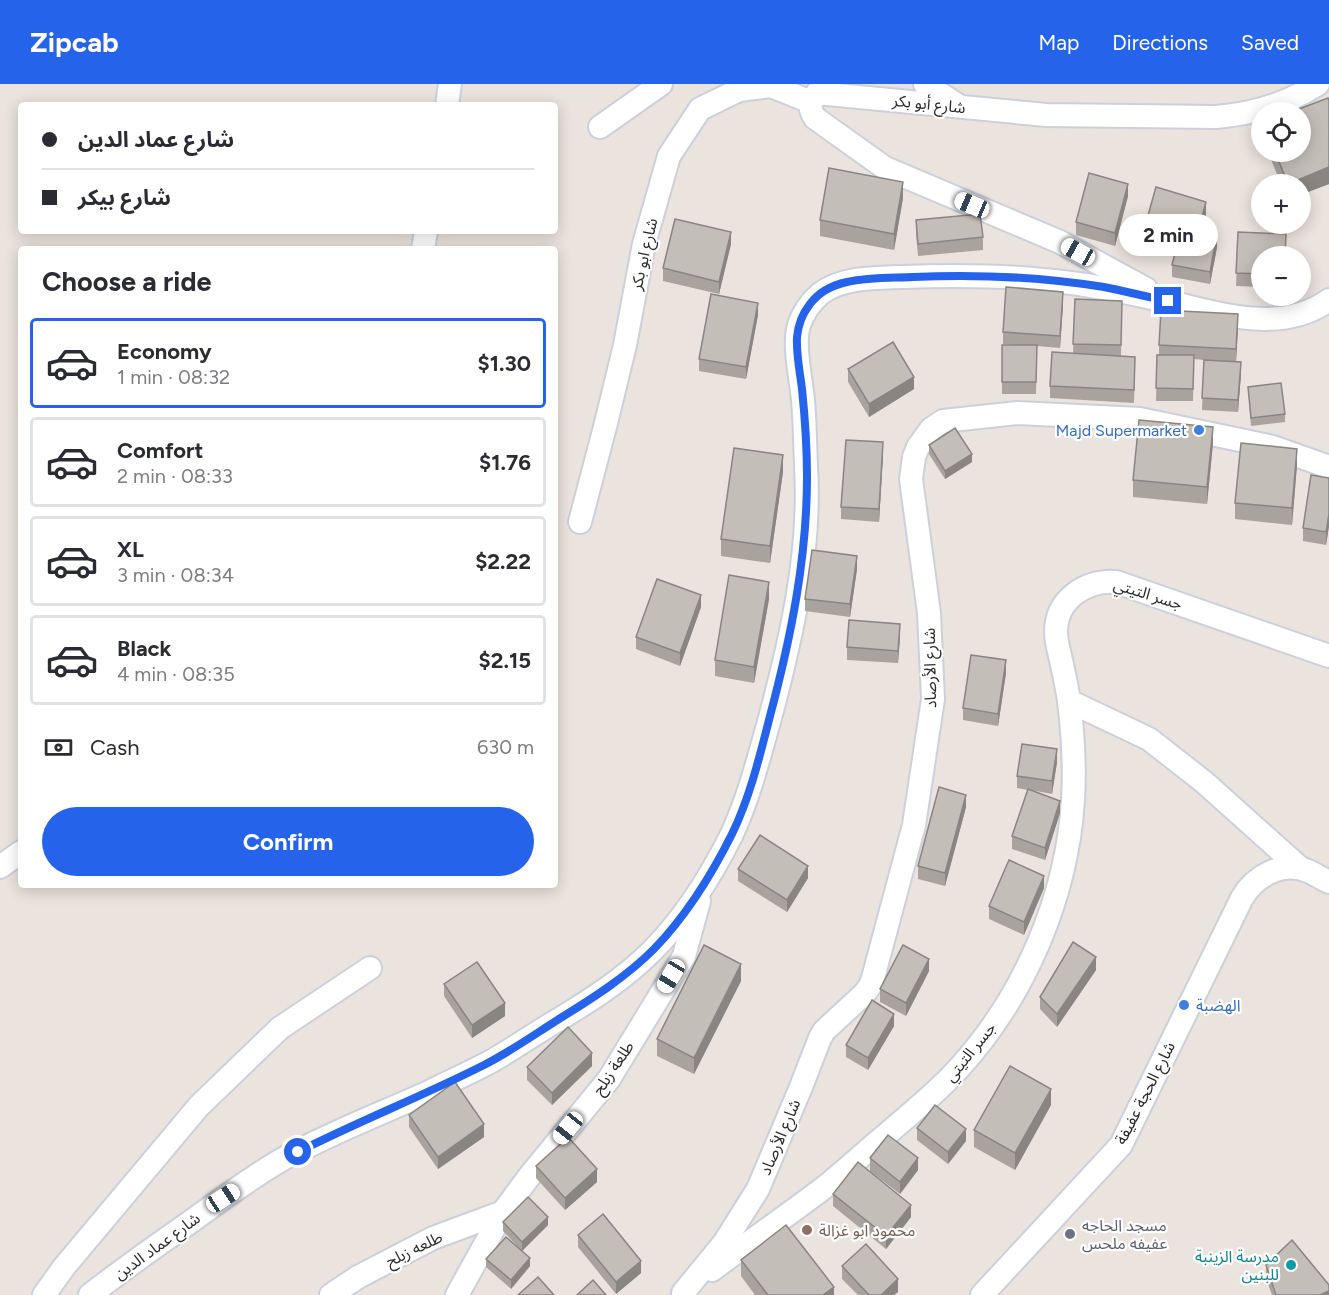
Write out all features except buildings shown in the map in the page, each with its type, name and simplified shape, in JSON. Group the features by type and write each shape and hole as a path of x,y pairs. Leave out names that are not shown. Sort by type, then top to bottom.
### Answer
{"street":[{"path":"447,102 450,84"},
{"path":"600,128 661,84"},
{"name":"شارع ابو بكر","path":"579,522 625,345 644,244 669,156 700,109 739,90 770,84 811,102"},
{"path":"925,84 960,107"},
{"name":"شارع أبو بكر","path":"811,102 817,93 1046,115 1216,117 1236,116 1274,106 1318,84"},
{"path":"811,102 811,111 815,118 885,168 1060,242 1168,301"},
{"path":"702,888 733,832 753,778 783,666 797,600 805,542 807,476 797,340 799,324 809,304 825,290 845,282 942,275 1058,281 1107,288 1214,313 1270,319 1283,319 1304,314 1329,300"},
{"name":"شارع الأرصاد","path":"682,1294 724,1243 758,1189 824,1031 864,993 873,978 914,825 933,699 929,613 911,479 914,457 931,429 943,421 1018,413 1140,419 1273,447 1329,467"},
{"name":"جسر التيتي","path":"682,1294 823,1188 920,1107 961,1066 997,1020 1012,995 1039,943 1049,916 1065,860 1071,822 1074,745 1069,700 1056,633 1060,614 1071,597 1096,583 1126,585 1329,656"},
{"path":"1069,700 1149,739 1204,782 1300,868 1329,882"},
{"path":"0,867 18,854"},
{"name":"شارع الحجة عفيفة","path":"982,1295 1121,1145 1242,898 1252,884 1269,872 1300,868"},
{"name":"طلعة زبلح","path":"457,1295 502,1212 609,1079 684,956 702,888"},
{"name":"شارع عماد الدين","path":"90,1295 223,1198 282,1160 328,1136 429,1092 489,1062 594,998 652,951 675,925 702,888"},
{"path":"44,1295 64,1267 199,1106 280,1028 370,968"},
{"name":"طلعه زبلح","path":"331,1295 358,1277 433,1238 502,1212"}],"place":[{"name":"Majd Supermarket","path":"1199,430"},
{"name":"الهضبة","path":"1184,1005"},
{"name":"محمود ابو غزالة","path":"807,1230"},
{"name":"مسجد الحاجه عفيفه ملحس","path":"1070,1234"},
{"name":"مدرسة الزينبة للبنين","path":"1291,1265"}],"route":[{"path":"298,1152 489,1062 594,998 652,951 675,925 702,888 733,832 753,778 783,666 797,600 805,542 807,476 797,340 799,324 809,304 825,290 845,282 942,275 1058,281 1107,288 1168,301"}]}
